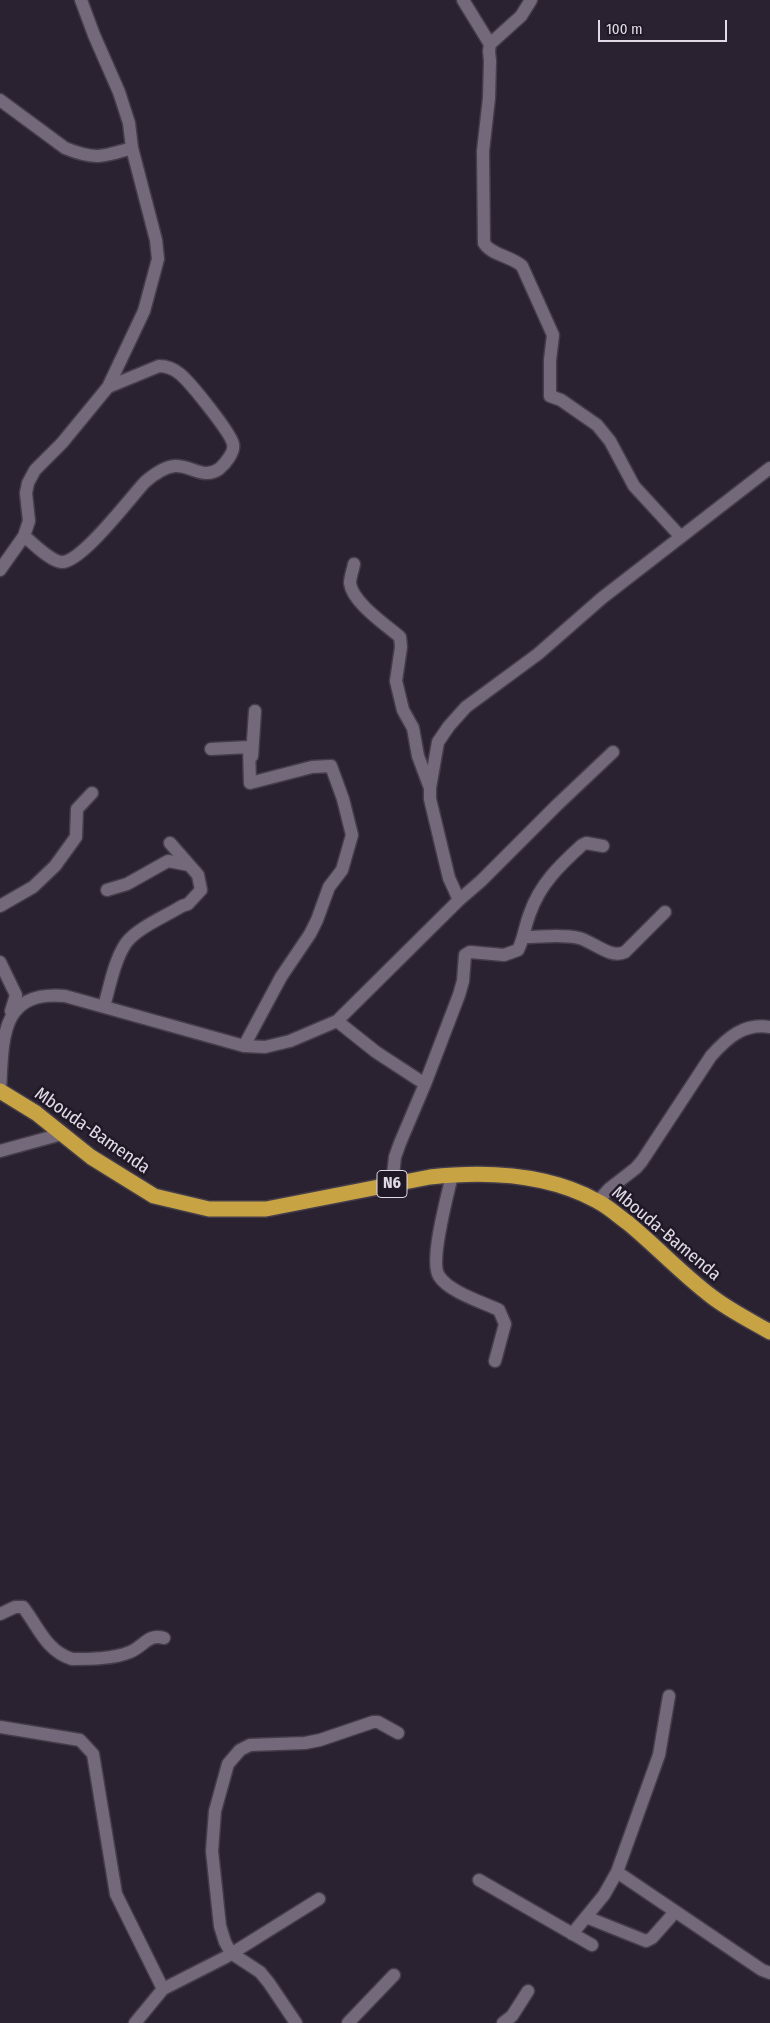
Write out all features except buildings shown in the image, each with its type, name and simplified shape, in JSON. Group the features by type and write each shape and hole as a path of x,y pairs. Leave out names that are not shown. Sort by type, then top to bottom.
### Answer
{"highway":[{"name":"Mbouda-Bamenda","path":"0,1091 36,1113 91,1157 154,1196 209,1208 266,1209 452,1174 518,1177 560,1185 598,1201 652,1242 712,1296 770,1332"}],"street":[{"path":"0,570 18,547 29,521 28,483 35,470 62,443 108,387 144,311 158,259 156,240 132,148 130,123 81,0"},
{"path":"463,0 490,44 489,98 483,151 484,243 488,249 514,260 522,266 553,335 550,360 550,396 561,400 597,426 610,441 634,486 681,537"},
{"path":"490,44 521,16 532,0"},
{"path":"0,100 65,148 75,152 102,158 132,148"},
{"path":"24,536 54,560 69,561 85,550 154,474 174,466 185,467 202,474 210,473 218,469 233,452 234,445 231,438 220,422 181,374 172,369 166,366 159,366 108,387"},
{"path":"459,900 450,878 431,807 430,788 438,742 449,726 466,707 538,654 602,598 770,468"},
{"path":"354,564 350,580 351,589 370,611 400,637 401,647 396,681 403,710 413,728 418,756 430,788"},
{"path":"250,783 255,711"},
{"path":"210,749 249,747 250,783"},
{"path":"11,1011 31,997 48,994 65,996 244,1046 265,1047 290,1041 337,1021 613,752"},
{"path":"244,1046 281,977 310,934 329,887 342,870 352,835 343,799 331,766 312,766 250,783"},
{"path":"0,906 33,887 55,866 76,837 77,809 92,794"},
{"path":"104,1006 120,954 127,942 136,933 188,904 201,890 198,875 170,843"},
{"path":"392,1184 400,1143 459,995 463,981 466,955 470,952 504,955 518,950 524,937 529,914 536,899 557,867 586,843 603,846"},
{"path":"107,890 127,884 168,862 189,865"},
{"path":"524,937 578,938 613,954 620,955 665,912"},
{"path":"0,962 16,995 4,1028 0,1091"},
{"path":"337,1021 376,1052 425,1084"},
{"path":"598,1201 642,1161 718,1047 743,1028 752,1025 770,1027"},
{"path":"0,1151 62,1134"},
{"path":"452,1174 436,1254 435,1269 439,1278 453,1289 499,1310 505,1324 494,1361"},
{"path":"0,1614 15,1607 23,1607 48,1644 67,1658 72,1659 120,1655 144,1645 152,1637 164,1638"},
{"path":"572,1934 604,1895 617,1872 659,1755 669,1696"},
{"path":"296,2023 260,1972 231,1952 224,1942 220,1926 212,1851 215,1811 228,1764 240,1750 250,1745 305,1743 320,1740 372,1722 378,1722 398,1733"},
{"path":"0,1727 80,1740 93,1754 116,1894 162,1989"},
{"path":"617,1872 770,1973"},
{"path":"479,1880 592,1945"},
{"path":"135,2023 162,1989 226,1957 231,1952 319,1899"},
{"path":"586,1917 646,1941 652,1938 675,1912"},
{"path":"348,2023 394,1975"},
{"path":"503,2023 512,2016 528,1991"}]}
